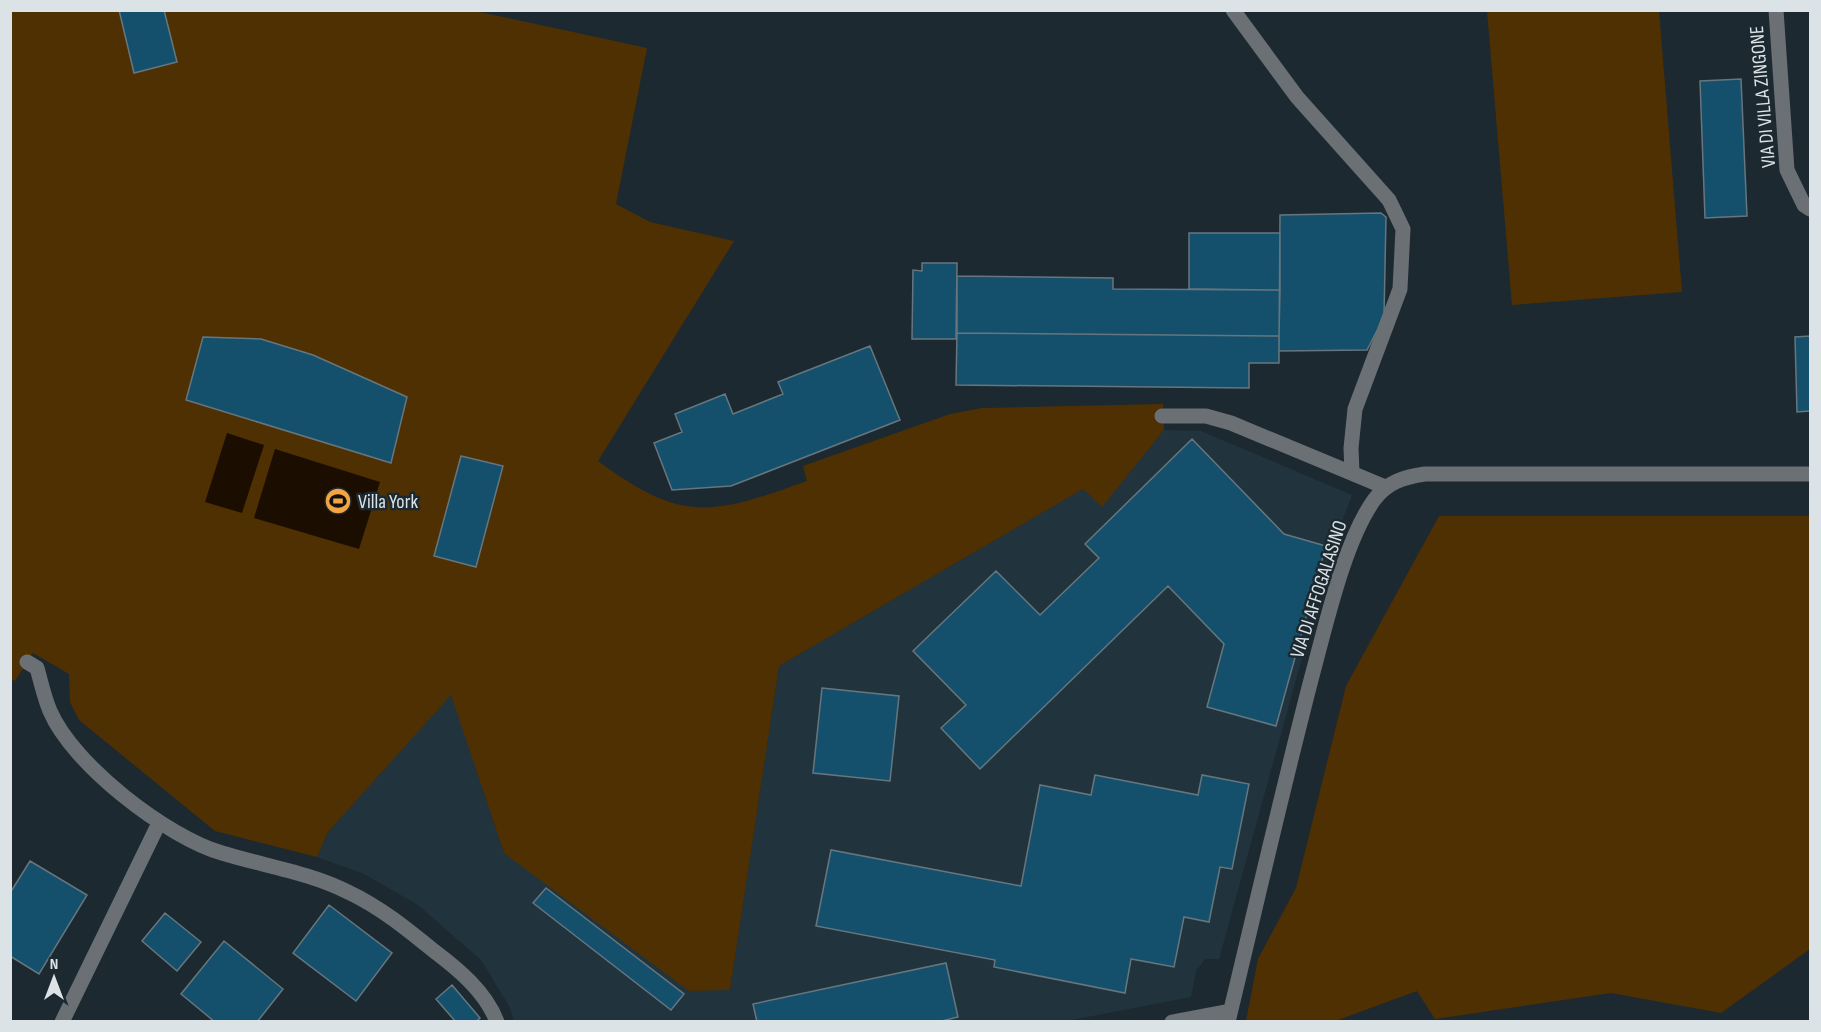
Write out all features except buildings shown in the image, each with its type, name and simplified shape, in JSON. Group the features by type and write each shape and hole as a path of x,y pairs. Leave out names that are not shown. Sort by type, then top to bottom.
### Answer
{"street":[{"path":"1233,10 1297,97 1382,190 1399,215 1403,229 1400,289 1355,409 1351,448 1353,472"},
{"name":"VIA DI VILLA ZINGONE","path":"1776,10 1787,170 1804,205 1810,209"},
{"path":"1162,416 1206,416 1231,423 1385,487 1402,478 1425,474 1810,474"},
{"name":"VIA DI AFFOGALASINO","path":"1229,1016 1274,824 1325,629 1358,532 1374,499 1385,487"},
{"path":"27,662 37,668 51,712 74,747 104,778 159,823 190,842 299,873 347,891 371,904 448,962 475,987 497,1022"},
{"path":"62,1022 159,823"},
{"path":"1172,1022 1229,1016"}],"shaded area":[{"name":"Villa York","path":"10,11 475,11 647,48 616,204 650,222 734,241 598,461 627,481 676,504 699,507 722,506 746,501 807,481 803,466 950,414 982,408 1163,404 1164,430 1102,507 1083,489 779,666 730,990 689,991 504,853 451,695 328,832 317,857 215,831 79,720 70,702 69,674 33,653 15,681 11,679"},
{"path":"1487,11 1659,11 1682,292 1512,305"},
{"path":"1164,430 1201,431 1352,495 1334,542 1219,959 1205,959 1196,971 1191,997 1061,1022 514,1021 509,1006 481,960 418,905 364,874 317,857 328,832 451,694 504,853 730,990 779,666 1083,489 1102,506"},
{"path":"227,433 264,445 242,513 205,502"},
{"path":"275,449 380,482 359,549 254,518"},
{"path":"1439,516 1810,516 1810,949 1721,1013 1611,993 1435,1019 1417,991 1335,1021 1246,1021 1258,959 1296,888 1346,686"}],"place":[{"name":"Villa York","path":"338,501"}]}
